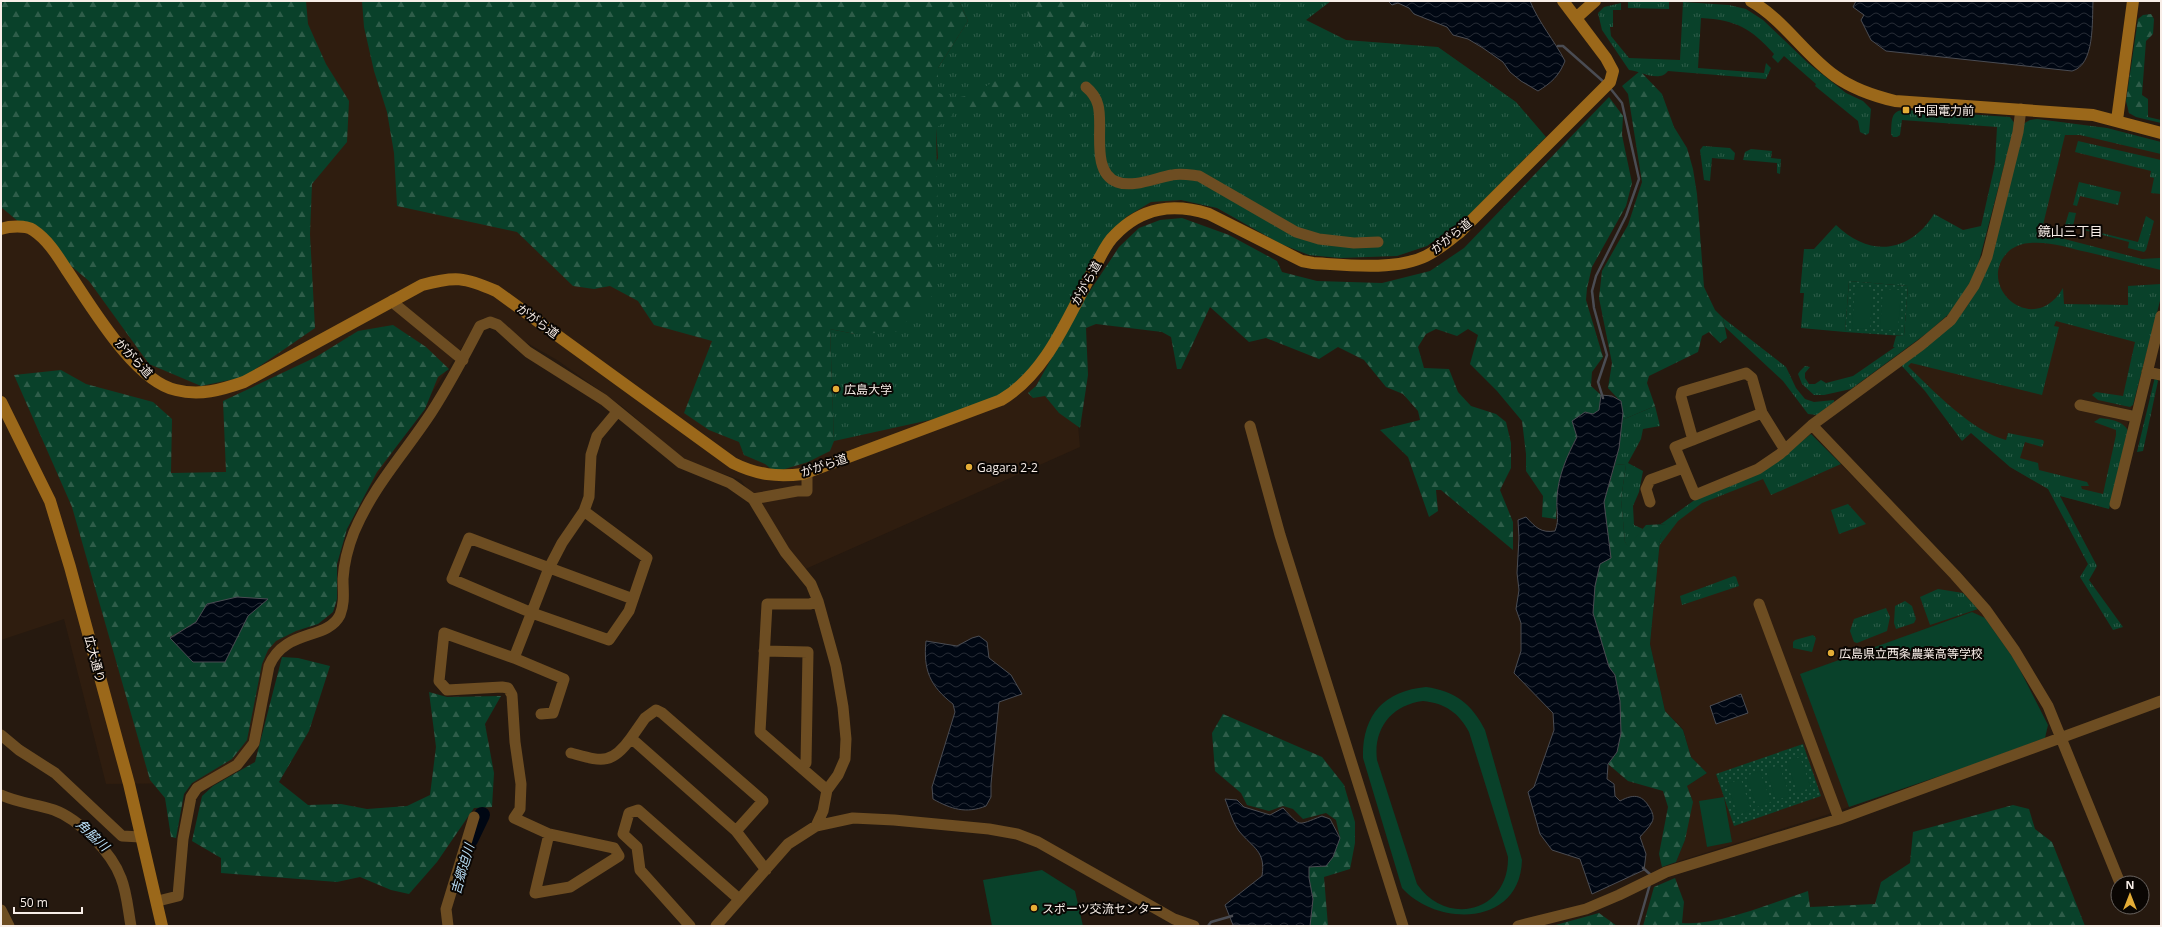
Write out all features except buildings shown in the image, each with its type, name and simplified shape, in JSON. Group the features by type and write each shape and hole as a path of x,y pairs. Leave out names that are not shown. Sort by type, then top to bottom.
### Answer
{"street":[{"path":"1563,1 1576,18 1595,1"},
{"path":"1751,1 1766,10 1835,76 1875,96 1895,100 2094,115 2161,133"},
{"path":"2117,120 2133,1"},
{"name":"ががら道","path":"1,228 9,226 32,228 49,244 101,322 136,364 160,384 176,390 213,392 244,382 422,285 448,278 470,280 502,295 733,463 748,470 775,476 807,473 1000,400 1012,393 1033,374 1050,348 1113,236 1140,216 1167,208 1182,207 1196,210 1209,214 1302,261 1313,263 1376,265 1399,264 1412,261 1430,253 1459,233 1609,80 1606,58 1576,18"},
{"path":"1086,87 1093,94 1098,104 1100,115 1099,147 1101,158 1111,178 1118,182 1136,182 1186,174 1199,176 1296,232 1319,239 1354,243 1378,242"},
{"path":"1762,413 1675,446 1695,495 1758,469 1785,450 1812,425 1921,345 1951,320 1965,301 1978,279 1986,257 2018,132 2021,109"},
{"path":"393,300 396,305 463,360"},
{"path":"2115,504 2147,372 2158,338 2161,316"},
{"path":"158,901 178,896 183,840 191,797 197,788 237,765 254,743 269,666 274,654 281,647 321,630 339,616 344,600 344,565 354,532 384,476 431,414 463,360 480,326 490,322 498,325 528,352 604,400 681,463 730,483 753,499 784,552 811,584 818,601 836,666 843,707 846,739 845,759 838,775 827,790 823,812 816,826"},
{"path":"2147,372 2161,375"},
{"path":"1693,440 1681,397 1682,392 1746,374 1752,378 1762,413 1785,450"},
{"name":"広大通り","path":"1,402 50,501 70,567 158,901 162,926"},
{"path":"2080,405 2136,417"},
{"path":"514,658 549,568 562,543 584,511 589,497 591,455 598,436 617,412"},
{"path":"1812,425 1955,575 1986,610 2015,651 2044,700 2062,738 2117,875"},
{"path":"1250,426 1280,535 1402,926"},
{"path":"1650,502 1646,489 1650,480 1683,468"},
{"path":"753,499 797,491 807,491 807,473"},
{"path":"584,511 647,558 629,611 609,640 532,613 452,579 469,538 633,599"},
{"path":"818,601 810,604 767,604 760,732 827,790"},
{"path":"1760,604 1839,820"},
{"path":"541,714 553,713 564,678 444,633 439,681 447,690 508,688 512,696 515,742 521,784 520,809 514,818 549,834 614,848 619,856 570,887 535,893 549,834"},
{"path":"764,651 808,652 806,763 802,768"},
{"path":"1518,926 1586,909 1647,882 1657,876 1839,820 2161,701"},
{"path":"571,753 598,760 612,758 622,751 645,718 656,710 763,801 736,830"},
{"path":"1,735 18,750 55,773 122,836 141,837"},
{"path":"631,738 736,830 766,870"},
{"path":"1,795 15,801 55,810 70,818 86,831 112,858 117,867 122,880 131,926"},
{"path":"690,926 640,870 637,847 623,834 629,812 638,810 738,899"},
{"path":"448,926 446,909 474,817"},
{"path":"716,926 738,899 766,870 788,844 816,826 853,818 894,820 1017,834 1038,842 1174,919 1194,926"},
{"path":"1,910 9,926"}],"shaded area":[{"name":"広島大学","path":"1,1 1331,1 1306,20 1346,40 1438,47 1516,102 1546,137 1466,218 1427,246 1397,256 1340,258 1309,255 1281,244 1217,208 1181,200 1126,217 1106,241 1068,316 1080,447 801,571 741,480 685,461 624,408 557,360 483,318 474,329 348,520 317,615 287,644 265,679 255,730 241,756 204,783 106,784 64,619 1,640"},
{"path":"2037,119 2107,128 2161,142 2161,297 2130,414 2109,509 2060,496 2010,467 1907,366 1980,284 2025,121"},
{"name":"広島県立西条農業高等学校","path":"1811,434 1946,571 1985,618 2048,725 2045,738 1826,815 1676,862 1685,840 1687,786 1707,773 1691,757 1683,729 1665,711 1650,644 1660,540 1696,499 1758,471"}],"green space":[{"path":"1,1 306,1 308,24 326,64 349,101 347,142 312,184 310,234 315,328 244,377 201,386 149,364 89,281 1,207"},
{"path":"362,1 959,1 968,21 938,68 938,92 950,99 971,95 995,81 1043,80 1047,63 1045,52 1036,39 1027,11 1016,1 1074,1 1095,42 1096,48 1090,65 1065,108 955,110 950,118 936,128 938,226 934,294 896,332 855,334 830,329 834,441 830,451 808,462 775,472 765,464 744,455 739,442 709,430 684,413 712,341 654,325 638,301 610,286 594,289 573,286 517,232 397,206 394,153 387,112 374,71 364,27"},
{"path":"959,1 1331,1 1306,20 1346,40 1438,47 1516,102 1546,137 1466,218 1427,246 1397,256 1340,258 1309,255 1281,244 1217,208 1181,200 1151,202 1126,217 1106,241 1056,344 989,407 834,441 830,329 855,334 938,158 936,128 938,68 968,21"},
{"path":"1628,2 1669,2 1669,9 1628,8"},
{"path":"1683,2 1729,5 1746,9 1763,20 1808,63 1846,93 1863,101 1871,109 1869,133 1866,135 1860,132 1858,121 1815,86 1816,84 1784,56 1778,63 1772,57 1774,54 1766,45 1750,32 1733,23 1701,18 1698,68 1764,73 1766,63 1771,68 1766,79 1668,71 1660,76 1655,76 1629,70 1602,30 1598,13 1604,7 1621,3 1621,10 1613,10 1613,27 1610,27 1611,36 1629,58 1680,60"},
{"path":"2151,14 2154,19 2153,34 2146,41 2142,95 2148,99 2148,117 2161,120 2161,123 2136,117 2129,113 2126,101 2138,19 2143,15"},
{"path":"1640,71 1662,94 1674,127 1687,148 1693,169 1697,194 1704,287 1715,310 1723,318 1727,338 1720,343 1709,332 1702,336 1698,352 1649,376 1647,383 1655,406 1622,420 1621,402 1608,388 1612,363 1599,298 1602,271 1628,225 1642,182 1628,94 1622,86"},
{"path":"1609,97 1623,116 1622,135 1632,183 1626,206 1592,267 1587,288 1586,300 1603,357 1592,372 1591,386 1601,395 1600,410 1592,416 1576,438 1566,460 1560,482 1556,519 1542,517 1543,496 1526,471 1526,454 1522,421 1497,391 1470,364 1478,335 1468,329 1457,336 1436,329 1426,334 1418,347 1424,368 1449,369 1458,392 1471,406 1496,414 1506,422 1511,443 1511,468 1500,490 1513,522 1513,550 1441,490 1436,490 1438,511 1429,517 1408,457 1380,430 1420,420 1418,411 1403,394 1386,387 1364,360 1338,347 1319,359 1266,338 1249,342 1210,307 1181,369 1177,369 1171,337 1162,332 1096,324 1086,328 1088,375 1080,428 1059,413 1045,396 1033,398 1028,393 1036,386 1086,297 1119,247 1139,228 1160,220 1182,218 1229,235 1277,261 1282,272 1317,281 1382,283 1430,271 1464,248"},
{"path":"1900,110 2010,117 2015,124 1977,269 1964,295 1950,313 1927,333 1851,389 1824,395 1814,395 1802,384 1798,374 1805,366 1810,367 1805,373 1805,378 1809,384 1815,384 1821,380 1826,383 1853,376 1895,347 1893,347 1896,336 1904,336 1908,286 1849,281 1845,332 1801,328 1804,293 1800,293 1804,249 1814,249 1836,225 1849,235 1862,242 1875,246 1888,246 1901,243 1913,237 1924,227 1934,214 1963,230 1981,226 1995,164 1997,127 1902,120 1900,135 1893,137 1891,134 1894,114"},
{"path":"2037,119 2107,128 2161,142 2161,154 2080,135 2065,135 2041,233 2142,259 2160,258 2161,253 2161,270 2059,245 2027,243 2010,250 2000,264 1998,278 2002,291 2011,301 2023,308 2037,309 2051,303 2063,288 2064,304 2128,305 2128,286 2161,284 2161,297 2133,405 2130,407 2098,400 2092,395 2096,392 2123,396 2135,342 2056,321 2054,326 2059,327 2042,395 1911,363 1908,366 1954,409 1993,436 2006,440 2008,433 2043,440 2044,442 2042,447 2025,442 2020,458 2038,463 2039,470 2087,482 2089,486 2081,486 2082,489 2103,494 2116,435 2116,430 2094,422 2100,418 2108,419 2120,423 2126,428 2128,431 2109,509 2060,496 2097,566 2089,580 2123,627 2113,630 2080,577 2088,564 2048,489 2010,467 1971,433 1962,441 1925,391 1900,364 1953,323 1966,308 1980,284 2023,124 2030,120"},
{"path":"2078,141 2161,160 2161,194 2151,193 2154,178 2150,177 2151,171 2075,152"},
{"path":"1703,146 1730,148 1735,153 1734,160 1712,158 1710,181 1704,180 1700,150"},
{"path":"1751,149 1772,151 1771,158 1781,159 1780,174 1777,173 1777,163 1743,160 1745,152"},
{"path":"2079,182 2121,192 2118,205 2080,196 2077,206 2073,205"},
{"path":"2069,212 2076,213 2073,226 2138,242 2146,216 2154,221 2146,250 2144,252 2128,248 2129,242 2065,225"},
{"path":"1849,281 1908,286 1904,336 1845,332"},
{"path":"1855,287 1873,288 1870,329 1852,328"},
{"path":"1883,289 1901,290 1898,331 1880,329"},
{"path":"1723,318 1786,367 1796,388 1805,399 1814,402 1834,400 1834,402 1817,415 1808,414 1783,381 1725,327"},
{"path":"393,325 426,347 449,369 438,377 425,409 377,472 347,529 337,564 337,599 333,612 318,624 296,631 276,641 268,650 262,664 247,740 232,759 192,783 184,794 176,838 171,837 165,798 150,780 72,507 14,375 61,370 86,384 153,402 172,419 171,473 226,472 223,401 316,357 358,331","holes":["220,602 248,615 225,662 170,637 196,622 207,604"]},
{"path":"2155,377 2158,381 2143,451 2137,452"},
{"path":"1655,406 1660,426 1643,429 1641,439 1628,463 1643,471 1639,492 1633,506 1634,525 1643,529 1628,547 1625,542 1621,499 1626,465 1615,464 1619,448 1622,420"},
{"path":"1811,434 1841,464 1771,495 1763,479 1702,503 1678,521 1659,546 1666,524 1661,524 1696,499 1783,456"},
{"path":"1615,464 1626,465 1621,499 1625,542 1628,546 1646,525 1667,524 1660,540 1650,644 1665,711 1683,730 1691,757 1707,773 1687,786 1693,802 1685,840 1676,862 1662,867 1659,854 1668,807 1663,791 1628,781 1608,764 1617,752 1621,733 1620,701 1615,675 1609,667 1593,613 1595,586 1606,525 1604,502"},
{"path":"1848,504 1866,524 1839,534 1831,510"},
{"path":"1734,576 1736,577 1739,586 1682,605 1680,596"},
{"path":"1938,589 1963,593 1978,609 1930,625 1920,597"},
{"path":"1905,601 1912,606 1916,619 1914,623 1896,629 1894,623 1895,606"},
{"path":"1886,608 1890,617 1887,631 1857,643 1854,642 1850,631 1854,619"},
{"path":"1972,612 1985,618 2016,662 2048,725 2045,738 1975,764 1849,807 1800,674"},
{"path":"1813,635 1816,638 1812,652 1793,648 1793,642 1795,640"},
{"path":"282,657 298,658 330,666 309,731 279,782 308,805 341,804 367,809 407,806 430,795 436,747 429,692 447,697 501,696 485,724 494,773 492,807 474,808 437,862 409,894 391,890 360,877 337,882 221,873 221,858 192,841 202,796 213,786 255,762"},
{"path":"1426,687 1436,689 1462,700 1474,713 1485,730 1522,860 1518,882 1507,898 1492,909 1474,914 1455,914 1435,910 1417,901 1402,888 1363,758 1364,743 1371,718 1378,708 1387,700 1411,689","holes":["1423,701 1445,707 1456,714 1469,732 1508,857 1506,876 1498,891 1487,901 1474,908 1459,909 1444,906 1429,897 1417,884 1377,760 1378,738 1387,720 1402,707"]},
{"path":"1223,714 1322,757 1344,785 1355,822 1355,843 1350,869 1324,877 1328,926 1310,926 1313,899 1309,878 1309,867 1326,866 1340,838 1336,820 1326,813 1303,819 1293,809 1283,806 1269,811 1247,805 1241,793 1215,771 1212,733"},
{"path":"1803,744 1821,796 1734,826 1716,774"},
{"path":"1800,757 1811,788 1797,792 1787,761"},
{"path":"1779,765 1790,796 1776,800 1766,770"},
{"path":"1760,771 1771,802 1757,807 1746,776"},
{"path":"1741,779 1751,810 1738,815 1727,784"},
{"path":"1724,797 1732,842 1707,847 1699,801"},
{"path":"2013,805 2029,809 2035,829 2052,842 2085,926 1643,926 1654,887 1675,878 1684,902 1682,923 1712,921 1745,913 1808,891 1810,907 1875,904 1881,882 1910,863 1913,832"},
{"name":"スポーツ交流センター","path":"1042,870 1075,891 1083,926 992,926 983,880"},
{"path":"1599,913 1617,926 1552,926"}],"water":[{"path":"1388,1 1530,1 1565,61 1554,79 1538,91 1521,81 1510,72 1503,62 1468,39 1453,35 1447,27 1414,14 1409,8 1398,3 1392,5"},
{"path":"1856,1 2093,1 2091,41 2085,60 2079,67 2072,71 1886,51 1871,40 1861,20 1864,15 1853,7"},
{"path":"1601,395 1612,396 1621,401 1623,413 1619,448 1604,502 1611,558 1600,564 1595,586 1593,613 1609,667 1615,675 1620,701 1621,733 1617,752 1608,764 1607,779 1614,784 1615,796 1620,801 1634,796 1642,798 1653,814 1653,820 1640,837 1646,854 1644,870 1592,894 1580,859 1552,850 1540,834 1528,792 1534,787 1554,730 1553,713 1514,673 1521,651 1521,623 1516,609 1519,590 1517,573 1519,538 1518,520 1526,517 1539,529 1555,531 1558,518 1557,498 1559,482 1577,437 1572,421 1585,412 1593,414 1599,410"},
{"path":"237,597 268,599 248,616 225,662 193,662 170,638 196,622 207,604"},
{"path":"979,636 987,642 989,658 1011,675 1022,694 999,702 991,797 986,806 972,810 965,810 952,808 933,799 932,787 955,712 953,704 939,691 930,677 927,669 925,651 926,641 957,646"},
{"path":"1741,694 1748,713 1716,724 1710,706"},
{"path":"1225,799 1237,800 1244,807 1270,815 1283,808 1296,822 1300,823 1322,816 1330,819 1340,838 1333,857 1326,866 1309,867 1309,878 1313,899 1310,926 1233,925 1225,905 1262,876 1263,868 1260,855 1237,828"}],"waterway":[{"path":"1558,46 1563,46 1605,83"},
{"path":"1603,398 1598,382 1607,355 1594,308 1592,291 1596,276 1626,216 1639,179 1622,103 1610,88"},
{"name":"吉郷迫川","path":"470,840 482,815"},
{"path":"1643,868 1651,875"},
{"path":"1638,926 1650,884"},
{"path":"1208,926 1211,922 1232,916"}],"place":[{"name":"中国電力前","path":"1906,110"},
{"name":"広島大学","path":"836,389"},
{"name":"Gagara 2-2","path":"969,467"},
{"name":"広島県立西条農業高等学校","path":"1831,653"},
{"name":"スポーツ交流センター","path":"1034,908"}],"district":[{"name":"鏡山三丁目","path":"2070,231"}],"water label":[{"name":"角脇川","path":"93,835"}]}
